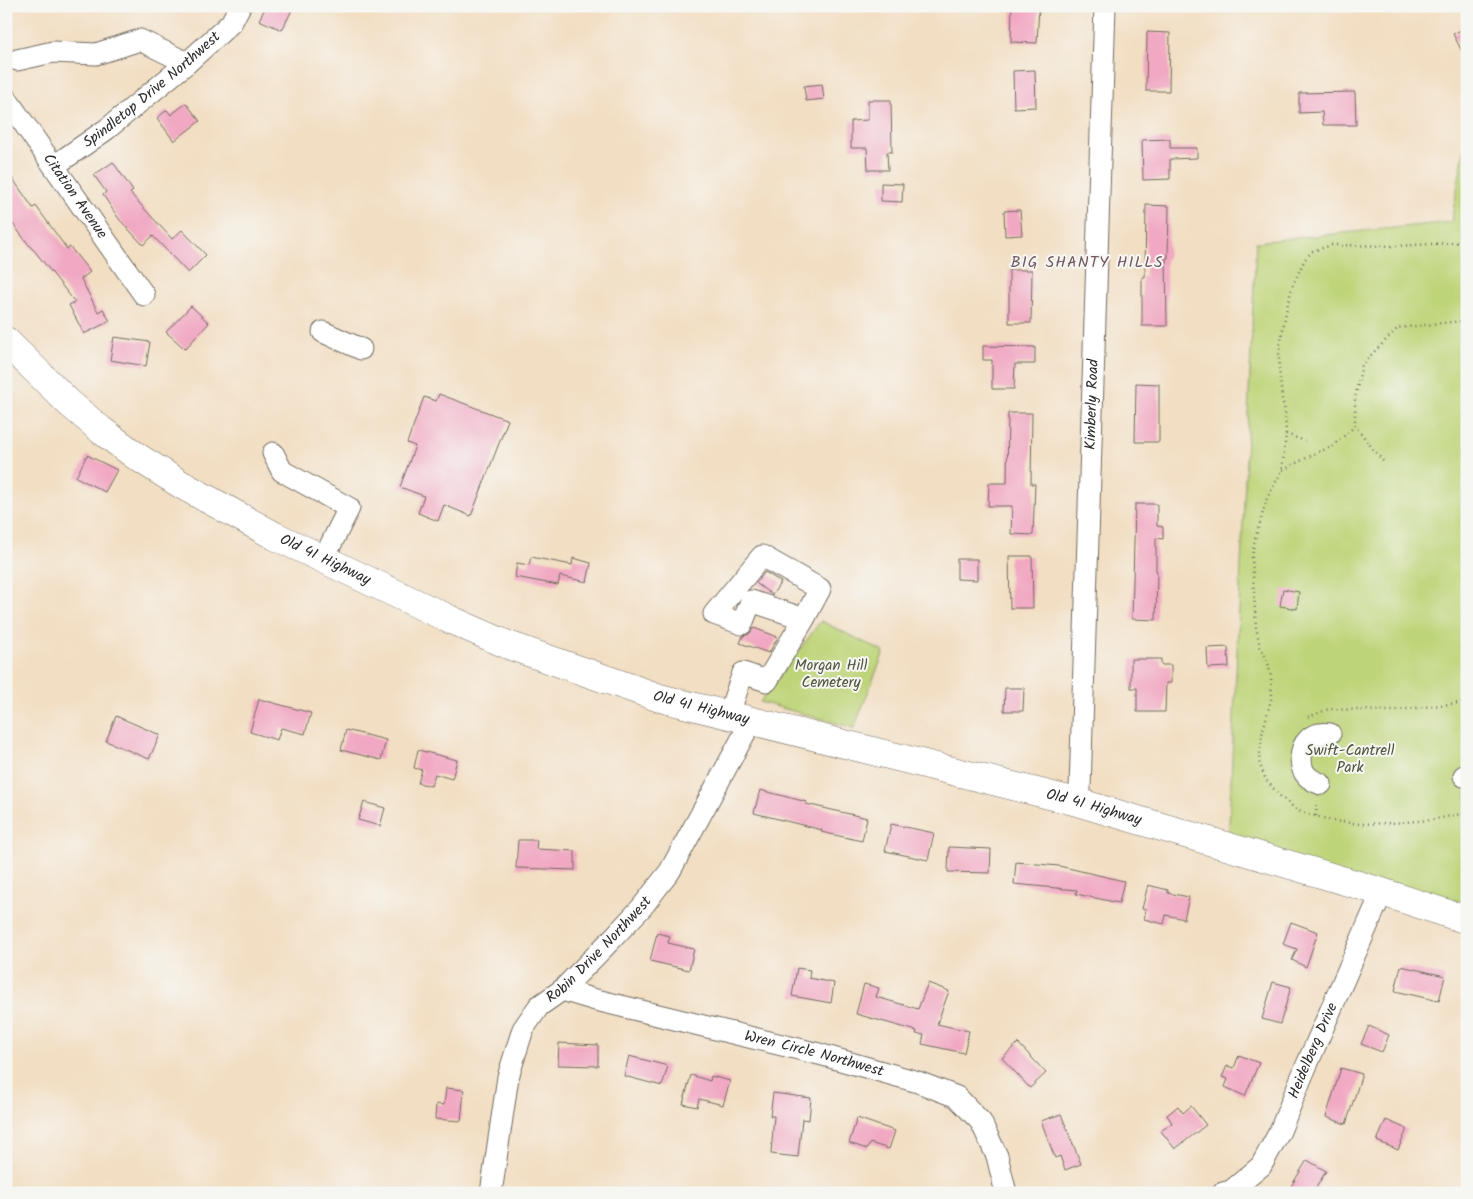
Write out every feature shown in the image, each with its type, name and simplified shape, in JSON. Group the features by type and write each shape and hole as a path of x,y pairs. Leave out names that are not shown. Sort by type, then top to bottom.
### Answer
{"main road":[{"name":"Old 41 Highway","path":"6,341 69,403 101,430 136,456 182,485 275,536 508,645 632,689 740,719 1078,802 1382,892 1467,920"}],"street":[{"name":"Spindletop Drive Northwest","path":"54,166 107,129 187,63 231,23 240,6"},
{"name":"Kimberly Road","path":"1078,802 1081,779 1105,6"},
{"path":"17,60 53,52 96,54 140,40 187,63"},
{"name":"Citation Avenue","path":"6,98 144,295"},
{"path":"323,332 361,349"},
{"path":"273,453 282,471 349,508 324,558"},
{"path":"762,556 820,589 804,619 751,601 742,624 714,614 762,556"},
{"name":"Robin Drive Northwest","path":"491,1193 508,1077 523,1029 539,1006 562,990 642,907 670,871 740,719 743,673 767,681 804,619"},
{"path":"1319,789 1306,776 1302,765 1302,752 1307,740 1317,734 1330,734"},
{"name":"Heidelberg Drive","path":"1223,1193 1231,1191 1261,1166 1280,1131 1382,892"},
{"name":"Wren Circle Northwest","path":"562,990 819,1054 918,1082 957,1097 981,1122 997,1156 1006,1193"}],"path":[{"path":"1467,242 1396,246 1332,245 1314,251 1305,260 1292,287 1279,351 1286,434 1282,471 1267,498 1254,543 1252,557 1256,628 1260,647 1267,659 1272,696 1262,734 1259,762 1266,780 1280,796 1298,811 1332,821 1360,824 1430,820 1467,813"},
{"path":"1383,461 1355,426 1355,398 1362,364 1398,328 1461,321 1467,323"},
{"path":"1282,471 1318,452 1332,447 1355,426"},
{"path":"1286,434 1305,441"},
{"path":"1304,719 1330,709 1390,711 1467,702"},
{"path":"1316,816 1319,789"}],"green space":[{"name":"Swift-Cantrell Park","path":"1465,146 1467,146 1467,918 1228,846 1256,242 1451,222"},
{"name":"Morgan Hill Cemetery","path":"821,621 884,652 854,728 760,702"}],"building":[{"path":"266,6 294,6 282,30 259,20"},
{"path":"1012,6 1039,6 1037,43 1011,42"},
{"path":"1467,27 1467,61 1453,34"},
{"path":"1147,32 1170,33 1169,91 1146,91"},
{"path":"1035,70 1036,107 1014,108 1013,71"},
{"path":"822,84 824,99 806,101 804,86"},
{"path":"1355,92 1356,125 1323,125 1322,112 1299,113 1299,93"},
{"path":"868,100 891,100 892,152 887,152 888,170 868,170 867,148 851,148 851,121 868,120"},
{"path":"186,103 200,121 174,141 157,118 167,110 171,115"},
{"path":"1170,139 1170,148 1197,148 1197,158 1170,159 1170,179 1143,180 1142,140"},
{"path":"113,162 133,191 130,193 172,239 182,230 206,255 188,273 153,236 143,245 119,219 103,195 106,192 94,175"},
{"path":"6,169 33,208 36,206 67,249 70,247 90,272 81,279 98,312 103,309 110,321 84,334 69,305 75,302 6,215"},
{"path":"881,183 903,184 902,202 881,201"},
{"path":"1146,205 1169,206 1168,258 1166,258 1167,326 1142,326 1142,277 1145,277"},
{"path":"1020,210 1022,235 1005,236 1004,211"},
{"path":"1009,270 1032,270 1031,323 1009,323"},
{"path":"191,306 209,323 185,349 166,332"},
{"path":"114,337 150,342 146,366 110,360"},
{"path":"983,346 1035,347 1035,364 1015,364 1014,389 992,389 992,360 983,360"},
{"path":"1136,383 1159,384 1159,442 1135,442"},
{"path":"439,394 508,420 471,516 444,505 438,521 418,513 424,496 400,487 415,446 407,443 424,397 436,401"},
{"path":"1008,413 1032,413 1031,484 1035,484 1033,535 1011,534 1012,506 988,506 989,483 1007,483"},
{"path":"87,455 117,470 105,492 76,477"},
{"path":"1135,504 1157,504 1157,526 1163,527 1163,539 1156,538 1156,620 1132,619"},
{"path":"1009,556 1032,556 1033,608 1010,608"},
{"path":"531,557 572,565 573,558 591,563 587,582 560,576 558,585 515,577 517,563 529,565"},
{"path":"957,559 977,559 977,580 957,579"},
{"path":"765,572 781,582 772,595 756,583"},
{"path":"1283,589 1299,592 1297,609 1280,606"},
{"path":"754,628 778,637 769,653 740,643 743,636 749,634"},
{"path":"1228,647 1229,667 1208,668 1207,648"},
{"path":"1131,659 1161,659 1161,665 1171,665 1171,683 1166,683 1165,712 1137,712 1137,688 1131,688"},
{"path":"1005,688 1024,688 1023,711 1004,711"},
{"path":"259,699 311,713 305,734 281,728 277,740 250,732"},
{"path":"116,716 160,735 149,759 106,741"},
{"path":"346,730 386,740 381,760 341,750"},
{"path":"418,750 457,760 452,779 435,774 431,786 418,783 422,770 414,768"},
{"path":"760,790 807,802 806,804 867,818 862,841 821,832 822,830 754,813"},
{"path":"364,802 385,808 380,826 358,820"},
{"path":"891,824 934,833 928,860 885,851"},
{"path":"518,840 537,840 536,849 575,851 575,870 516,868"},
{"path":"949,847 991,849 990,873 948,872"},
{"path":"1016,862 1059,866 1124,881 1119,903 1076,894 1077,890 1014,884"},
{"path":"1148,885 1168,890 1168,893 1189,897 1184,919 1166,915 1164,924 1144,919 1146,909 1142,909"},
{"path":"1291,922 1318,932 1306,967 1292,960 1297,949 1283,944"},
{"path":"657,933 670,936 668,943 694,949 689,970 650,961"},
{"path":"1401,966 1445,976 1439,1001 1395,991"},
{"path":"797,968 810,970 809,978 834,983 831,1003 792,996"},
{"path":"1273,982 1291,987 1280,1024 1262,1019"},
{"path":"928,983 949,991 937,1024 969,1031 964,1053 922,1044 924,1035 916,1034 917,1031 856,1014 864,984 879,988 876,997 918,1009"},
{"path":"1369,1026 1389,1035 1382,1052 1361,1044"},
{"path":"559,1043 598,1045 598,1066 558,1065"},
{"path":"1018,1043 1046,1073 1030,1088 1002,1058"},
{"path":"1239,1055 1259,1063 1245,1096 1225,1087 1228,1079 1222,1077 1227,1066 1234,1068"},
{"path":"629,1056 668,1066 662,1086 624,1076"},
{"path":"1341,1068 1362,1074 1346,1124 1326,1117"},
{"path":"691,1075 710,1081 711,1076 730,1081 723,1105 699,1099 697,1107 683,1104"},
{"path":"446,1088 464,1090 461,1121 435,1119 436,1104 444,1105"},
{"path":"773,1093 811,1098 809,1120 802,1119 798,1157 771,1154 774,1116 770,1116"},
{"path":"1178,1106 1183,1113 1191,1106 1206,1125 1175,1149 1161,1131 1172,1123 1167,1115"},
{"path":"1061,1114 1081,1164 1065,1170 1060,1156 1055,1158 1041,1121"},
{"path":"857,1118 895,1131 889,1149 870,1143 867,1149 849,1143"},
{"path":"1386,1120 1407,1129 1398,1150 1377,1141"},
{"path":"1307,1160 1326,1171 1313,1193 1287,1193"}],"district":[{"name":"BIG SHANTY HILLS","path":"1087,262"}]}
